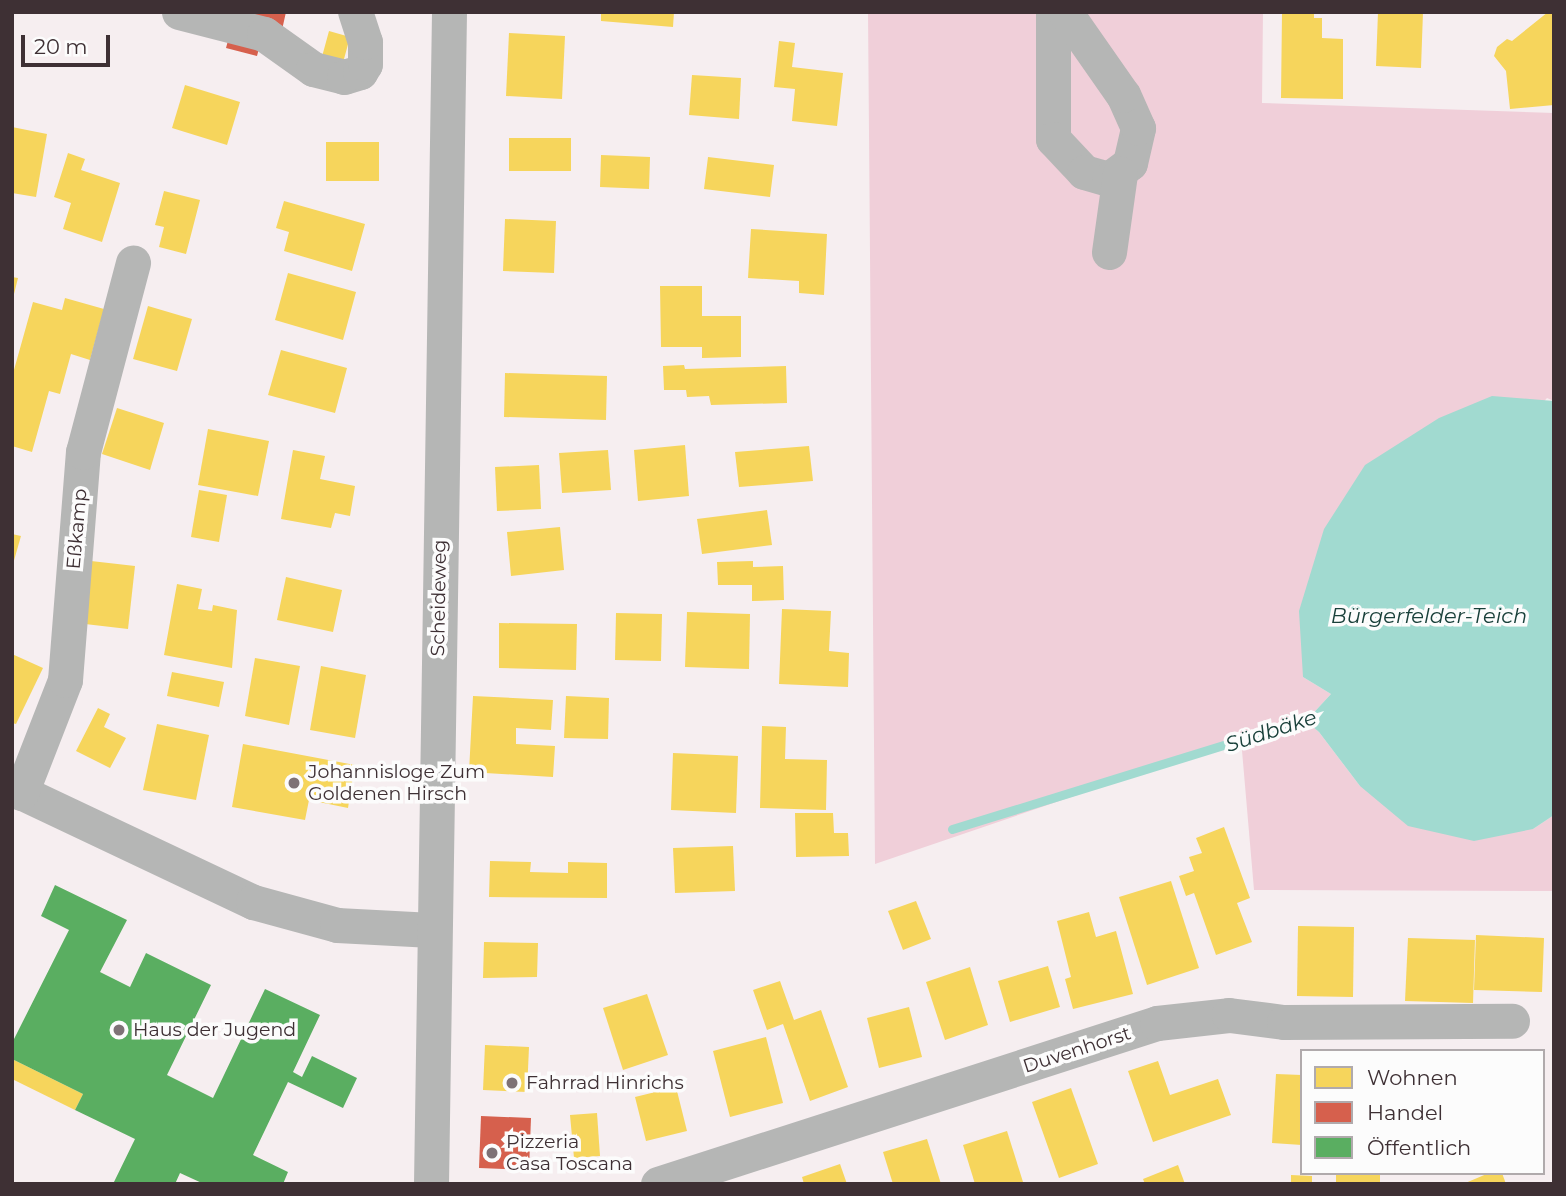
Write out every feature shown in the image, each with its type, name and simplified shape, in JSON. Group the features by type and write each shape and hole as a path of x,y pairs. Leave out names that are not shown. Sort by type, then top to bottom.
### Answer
{"street":[{"path":"179,12 264,34 313,69 344,78 360,72 365,64 365,42 355,12"},
{"name":"Scheideweg","path":"431,1184 432,930 449,12"},
{"path":"1053,12 1053,139 1084,172 1110,179 1120,174 1130,163 1138,128 1123,95 1065,12"},
{"path":"1109,252 1120,174"},
{"name":"Eßkamp","path":"134,263 83,452 65,680 17,790 253,902 337,925 432,930"},
{"name":"Duvenhorst","path":"658,1184 1157,1023 1228,1015 1284,1022 1512,1021"}],"shaded area":[{"path":"868,12 1263,12 1262,103 1554,113 1554,401 1547,398 1303,677 1331,694 1306,721 1319,732 1360,786 1533,829 1554,815 1554,891 1254,890 1241,739 875,864"}],"water":[{"name":"Bürgerfelder-Teich","path":"1492,396 1554,401 1554,815 1533,829 1474,841 1408,826 1360,786 1319,732 1306,721 1331,694 1303,677 1299,611 1324,529 1365,465 1439,418"}],"building: Wohnen":[{"path":"266,12 281,12 285,13 283,18"},
{"path":"601,12 674,12 673,27 601,21"},
{"path":"1282,12 1314,12 1314,18 1322,18 1322,38 1343,39 1343,99 1281,98"},
{"path":"1378,12 1423,12 1421,68 1376,66"},
{"path":"1548,12 1554,12 1554,105 1510,109 1506,71 1494,56 1497,47 1507,39 1512,41"},
{"path":"329,31 350,37 341,70 320,64"},
{"path":"509,33 565,36 562,99 506,96"},
{"path":"779,41 795,43 792,67 843,73 837,126 792,121 795,89 774,87"},
{"path":"692,75 741,78 739,119 689,115"},
{"path":"185,85 240,102 227,145 172,128"},
{"path":"12,127 47,134 36,197 12,193"},
{"path":"509,138 571,138 571,171 509,171"},
{"path":"326,142 379,142 379,181 326,181"},
{"path":"68,153 85,159 81,170 120,183 102,242 63,229 71,203 54,197"},
{"path":"601,155 650,157 649,189 600,187"},
{"path":"708,157 774,165 770,197 704,189"},
{"path":"164,191 200,200 186,254 159,247 164,227 155,225"},
{"path":"284,201 365,224 352,271 284,251 289,232 276,228"},
{"path":"505,219 556,221 554,273 503,271"},
{"path":"751,229 827,234 824,295 799,293 799,281 748,278"},
{"path":"288,273 356,292 343,340 275,320"},
{"path":"12,277 18,278 13,298 12,298"},
{"path":"660,286 702,286 702,316 741,316 741,357 702,358 702,347 661,347"},
{"path":"65,298 104,309 90,360 71,354 60,394 49,391 32,452 12,446 12,377 33,302 62,310"},
{"path":"148,306 192,319 177,371 133,359"},
{"path":"281,350 347,368 335,413 268,395"},
{"path":"684,365 685,369 786,366 787,403 711,405 709,396 687,397 686,390 664,390 663,366"},
{"path":"505,373 607,376 606,420 504,417"},
{"path":"117,408 164,423 150,470 102,454"},
{"path":"208,429 269,441 258,496 198,485"},
{"path":"685,445 689,496 638,501 634,450"},
{"path":"809,446 813,481 739,487 735,452"},
{"path":"293,450 325,456 320,479 355,486 350,516 335,513 331,528 281,519"},
{"path":"608,450 611,490 562,493 559,453"},
{"path":"539,465 541,509 497,511 495,467"},
{"path":"199,490 227,495 219,542 191,537"},
{"path":"767,510 772,545 702,554 697,519"},
{"path":"560,527 564,570 511,576 507,532"},
{"path":"12,534 21,536 13,564 12,563"},
{"path":"91,561 135,566 128,629 85,624"},
{"path":"753,561 753,567 783,566 784,600 752,601 752,585 718,585 717,562"},
{"path":"286,577 342,590 333,632 277,620"},
{"path":"177,584 202,589 198,609 212,611 213,605 237,610 232,668 164,655"},
{"path":"782,609 831,611 829,651 849,653 848,687 779,684"},
{"path":"687,612 750,614 749,669 685,667"},
{"path":"616,613 662,614 661,661 615,660"},
{"path":"499,623 577,624 576,670 499,668"},
{"path":"12,654 43,668 16,724 12,723"},
{"path":"255,658 300,666 289,725 245,716"},
{"path":"321,666 366,675 355,738 310,730"},
{"path":"172,672 224,682 219,707 167,696"},
{"path":"473,696 553,700 551,730 516,728 516,744 555,746 553,777 469,772"},
{"path":"566,696 609,698 608,739 564,738"},
{"path":"98,708 110,714 104,727 126,738 110,768 76,751"},
{"path":"157,724 209,735 196,800 143,790"},
{"path":"762,726 786,727 785,759 827,760 826,810 760,808"},
{"name":"Johannisloge Zum Goldenen Hirsch","path":"243,744 355,765 348,808 309,800 305,820 232,807"},
{"path":"673,753 738,756 736,813 671,810"},
{"path":"795,813 833,813 834,833 848,833 849,856 796,857"},
{"path":"1224,827 1250,898 1237,903 1252,942 1216,955 1194,893 1186,896 1179,876 1194,871 1189,857 1202,853 1196,838"},
{"path":"733,846 735,891 675,893 673,848"},
{"path":"490,861 531,862 530,872 568,873 568,862 607,863 607,898 489,897"},
{"path":"1171,881 1199,968 1147,985 1119,897"},
{"path":"916,901 931,939 903,950 888,911"},
{"path":"1089,912 1096,937 1116,931 1133,994 1073,1009 1065,979 1071,977 1057,921"},
{"path":"1298,926 1354,927 1353,997 1297,996"},
{"path":"1476,935 1544,938 1542,992 1474,990"},
{"path":"1408,938 1475,940 1473,1003 1405,1001"},
{"path":"484,942 538,943 537,977 483,978"},
{"path":"1048,966 1060,1007 1010,1022 998,981"},
{"path":"970,967 988,1025 945,1040 926,982"},
{"path":"780,981 794,1020 821,1010 848,1087 810,1101 783,1024 767,1030 753,990"},
{"path":"647,994 668,1055 623,1070 603,1008"},
{"path":"909,1007 922,1057 879,1068 867,1018"},
{"path":"766,1037 783,1103 730,1117 713,1051"},
{"path":"485,1045 529,1047 527,1092 483,1090"},
{"path":"12,1059 83,1094 75,1110 12,1079"},
{"path":"1158,1061 1170,1095 1218,1079 1231,1115 1153,1142 1128,1071"},
{"path":"1276,1074 1300,1075 1300,1145 1272,1143"},
{"path":"676,1087 687,1131 646,1141 635,1097"},
{"path":"1071,1088 1098,1164 1059,1178 1032,1102"},
{"path":"597,1113 600,1156 574,1158 570,1115"},
{"path":"1007,1131 1023,1182 975,1184 963,1145"},
{"path":"927,1139 941,1184 893,1184 883,1152"},
{"path":"840,1164 847,1184 804,1184 802,1177"},
{"path":"1178,1165 1185,1184 1145,1184 1143,1179"},
{"path":"1291,1175 1312,1176 1312,1184 1291,1184"},
{"path":"1336,1175 1380,1175 1380,1184 1336,1184"},
{"path":"1484,1175 1503,1175 1506,1184 1463,1184"}],"building: Handel":[{"path":"253,12 286,12 282,30 265,26 257,56 226,48 234,18 251,22"},
{"path":"481,1116 531,1118 529,1170 479,1168"}],"building: Öffentlich":[{"path":"55,885 127,920 100,972 130,987 146,953 211,985 167,1075 213,1098 265,989 320,1015 293,1072 302,1077 312,1056 357,1078 343,1108 288,1082 253,1155 288,1172 283,1184 204,1184 180,1173 175,1184 113,1184 135,1139 75,1110 83,1094 12,1059 12,1043 69,930 41,916"}],"waterway":[{"name":"Südbäke","path":"952,829 1314,717"}],"place":[{"name":"Johannisloge Zum Goldenen Hirsch","path":"294,783"},
{"name":"Haus der Jugend","path":"119,1030"},
{"name":"Fahrrad Hinrichs","path":"512,1083"},
{"name":"Pizzeria Casa Toscana","path":"492,1153"}]}
